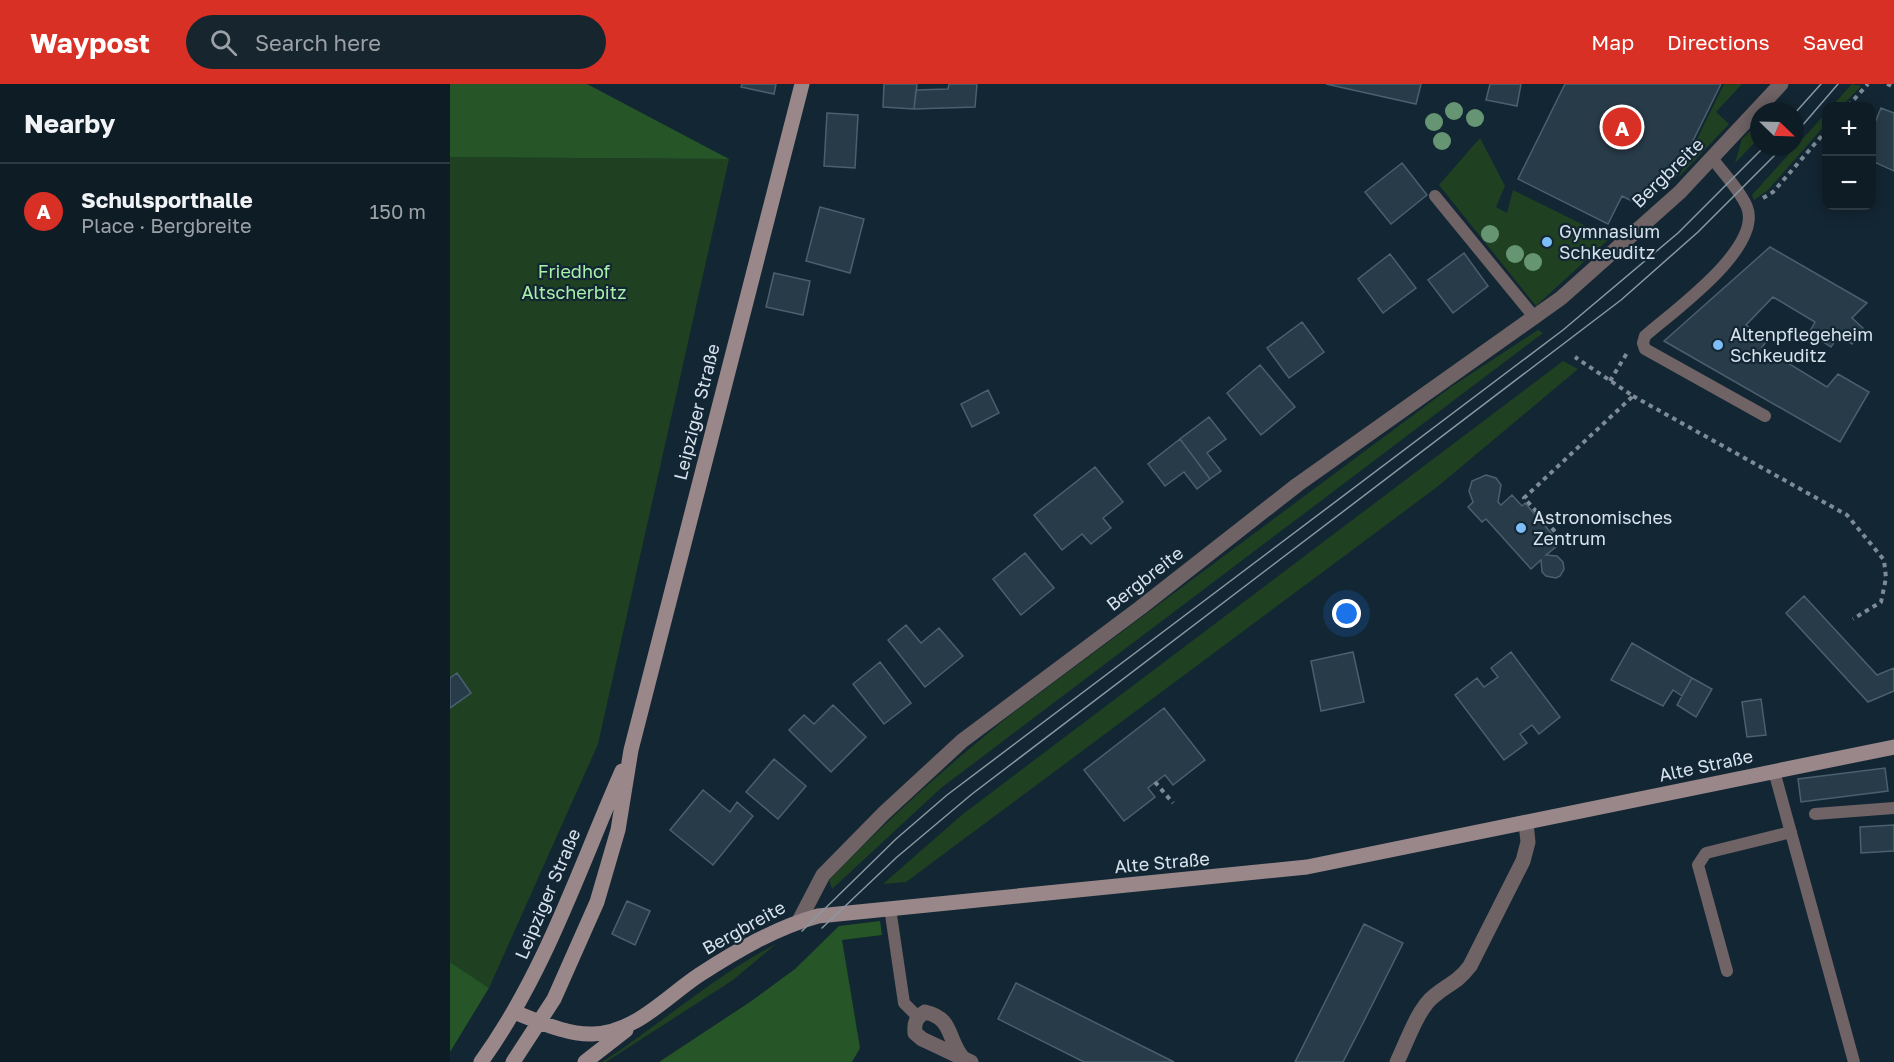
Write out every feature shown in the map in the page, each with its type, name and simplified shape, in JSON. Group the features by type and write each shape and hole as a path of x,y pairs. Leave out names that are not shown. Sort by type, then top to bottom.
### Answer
{"street":[{"name":"Leipziger Straße","path":"491,1048 513,1062 540,1022 569,970 597,902 618,831 631,750 802,84"},
{"name":"Bergbreite","path":"514,1012 562,1029 593,1034 635,1022 728,958 799,921 823,875 884,813 962,741 1140,608 1297,485 1535,318 1680,192 1781,84"},
{"name":"Alte Straße","path":"799,921 838,912 1307,867 1894,747"},
{"name":"Leipziger Straße","path":"481,1062 514,1012 561,922 631,750"},
{"path":"1397,1062 1426,1004 1434,996 1458,981 1470,966 1524,861 1528,842 1526,823"},
{"path":"925,1012 938,1015 947,1025 954,1048 966,1060 922,1039 915,1033 914,1024 918,1017 925,1012"},
{"path":"585,1062 635,1022"}],"lane":[{"path":"1712,158 1748,208 1748,234 1729,261 1645,336 1643,343 1645,349 1765,416"},
{"path":"1435,196 1535,318"},
{"path":"1774,771 1854,1062"},
{"path":"1815,814 1894,808"},
{"path":"1727,971 1698,866 1706,853 1791,832"},
{"path":"890,908 904,1003 918,1017"}],"path":[{"path":"1852,102 1868,84"},
{"path":"1887,84 1894,87"},
{"path":"1748,208 1773,192 1822,137"},
{"path":"1575,357 1633,396 1847,515 1884,560 1886,578 1881,602 1853,619"},
{"path":"1610,381 1618,368"},
{"path":"1561,538 1524,498 1633,396"},
{"path":"1155,782 1173,803"}],"green space":[{"path":"450,84 587,84 729,159 450,157"},
{"path":"1724,84 1742,84 1716,112 1729,124 1678,178"},
{"path":"1852,84 1861,86 1846,102 1836,102"},
{"path":"1822,117 1822,129 1804,149 1804,137"},
{"path":"1750,131 1750,147 1735,163 1742,139"},
{"path":"1480,138 1505,186 1496,207 1507,213 1513,190 1610,238 1536,306 1439,185"},
{"path":"1787,156 1798,156 1768,190 1754,200 1752,195"},
{"name":"Friedhof Altscherbitz","path":"450,157 729,159 598,744 489,988 450,962"},
{"path":"1538,330 1543,333 941,788 832,889 829,880 873,836 1013,713 1451,387"},
{"path":"1563,361 1578,369 1437,487 906,882 883,884 963,814"},
{"path":"880,921 882,935 842,940 860,1048 852,1062 659,1062 750,1002 795,969 839,926"},
{"path":"776,944 733,980 606,1062 602,1062 731,971"},
{"path":"450,962 489,988 450,1052"}],"building":[{"path":"742,84 776,84 774,94 741,87"},
{"path":"884,84 917,84 914,109 883,107"},
{"path":"949,84 977,84 975,107 914,109 916,90 948,89"},
{"path":"1326,84 1421,84 1416,104"},
{"path":"1490,84 1521,84 1517,106 1486,100"},
{"path":"1565,84 1721,84 1675,177 1661,170 1644,207 1622,196 1608,224 1518,179"},
{"path":"1881,108 1894,113 1894,171 1876,163 1876,120"},
{"path":"827,113 858,115 855,168 824,166"},
{"path":"1402,163 1427,195 1391,224 1365,192"},
{"path":"820,207 864,219 850,273 806,261"},
{"name":"Altenpflegeheim Schkeuditz","path":"1770,247 1867,303 1852,318 1863,328 1852,344 1839,335 1831,347 1809,333 1815,322 1773,297 1746,325 1767,341 1762,347 1827,387 1838,374 1869,392 1840,442 1664,341"},
{"path":"1464,253 1488,286 1453,313 1428,280"},
{"path":"1390,254 1416,288 1383,313 1358,279"},
{"path":"774,273 810,281 803,315 766,307"},
{"path":"1302,322 1324,352 1289,378 1267,348"},
{"path":"1260,365 1295,407 1261,435 1227,393"},
{"path":"988,390 999,413 972,427 961,404"},
{"path":"1209,417 1226,439 1207,453 1221,471 1210,479 1180,439"},
{"path":"1180,439 1210,479 1197,489 1184,472 1165,486 1148,464"},
{"path":"1095,467 1123,502 1103,518 1111,528 1091,544 1082,534 1062,550 1034,515"},
{"name":"Astronomisches Zentrum","path":"1486,475 1496,478 1501,485 1498,502 1501,505 1512,495 1522,506 1525,503 1552,534 1548,538 1556,547 1546,555 1557,556 1563,562 1564,569 1560,576 1556,578 1546,576 1542,572 1541,560 1531,569 1486,519 1482,522 1468,507 1473,502 1469,491 1472,481"},
{"path":"1025,553 1054,588 1021,615 993,579"},
{"path":"1804,596 1877,675 1894,668 1894,691 1868,702 1786,613"},
{"path":"906,625 921,643 939,628 963,656 925,687 888,640"},
{"path":"1632,643 1692,678 1682,696 1673,690 1663,706 1611,680"},
{"path":"1353,652 1364,702 1321,711 1311,661"},
{"path":"1511,652 1560,717 1539,734 1532,725 1520,734 1527,743 1504,760 1455,695 1477,678 1484,687 1498,677 1491,668"},
{"path":"880,662 911,703 884,724 853,684"},
{"path":"457,673 471,693 450,708 450,678"},
{"path":"1692,678 1712,689 1696,717 1677,705"},
{"path":"1761,699 1766,735 1747,737 1742,702"},
{"path":"833,705 866,737 831,772 789,730 804,715 814,724"},
{"path":"1164,708 1205,760 1173,785 1165,775 1148,788 1155,797 1124,821 1084,770"},
{"path":"774,759 806,786 778,819 746,792"},
{"path":"1885,768 1888,791 1801,802 1798,779"},
{"path":"703,790 730,812 737,802 753,816 713,865 670,830"},
{"path":"1894,825 1894,851 1861,853 1860,827"},
{"path":"627,901 650,911 635,945 612,934"},
{"path":"1364,924 1403,943 1343,1062 1295,1062"},
{"path":"1016,983 1174,1062 1084,1062 998,1019"}],"tram line":[{"path":"1804,103 1821,84"},
{"path":"1804,124 1838,84"},
{"path":"802,931 896,839 947,795 1563,330 1678,233 1755,156"},
{"path":"822,928 897,857 972,794 1621,300 1698,232 1774,156"}],"place":[{"name":"Schulsporthalle","path":"1622,127"},
{"name":"Gymnasium Schkeuditz","path":"1547,242"},
{"name":"Altenpflegeheim Schkeuditz","path":"1718,345"},
{"name":"Astronomisches Zentrum","path":"1521,528"}]}
